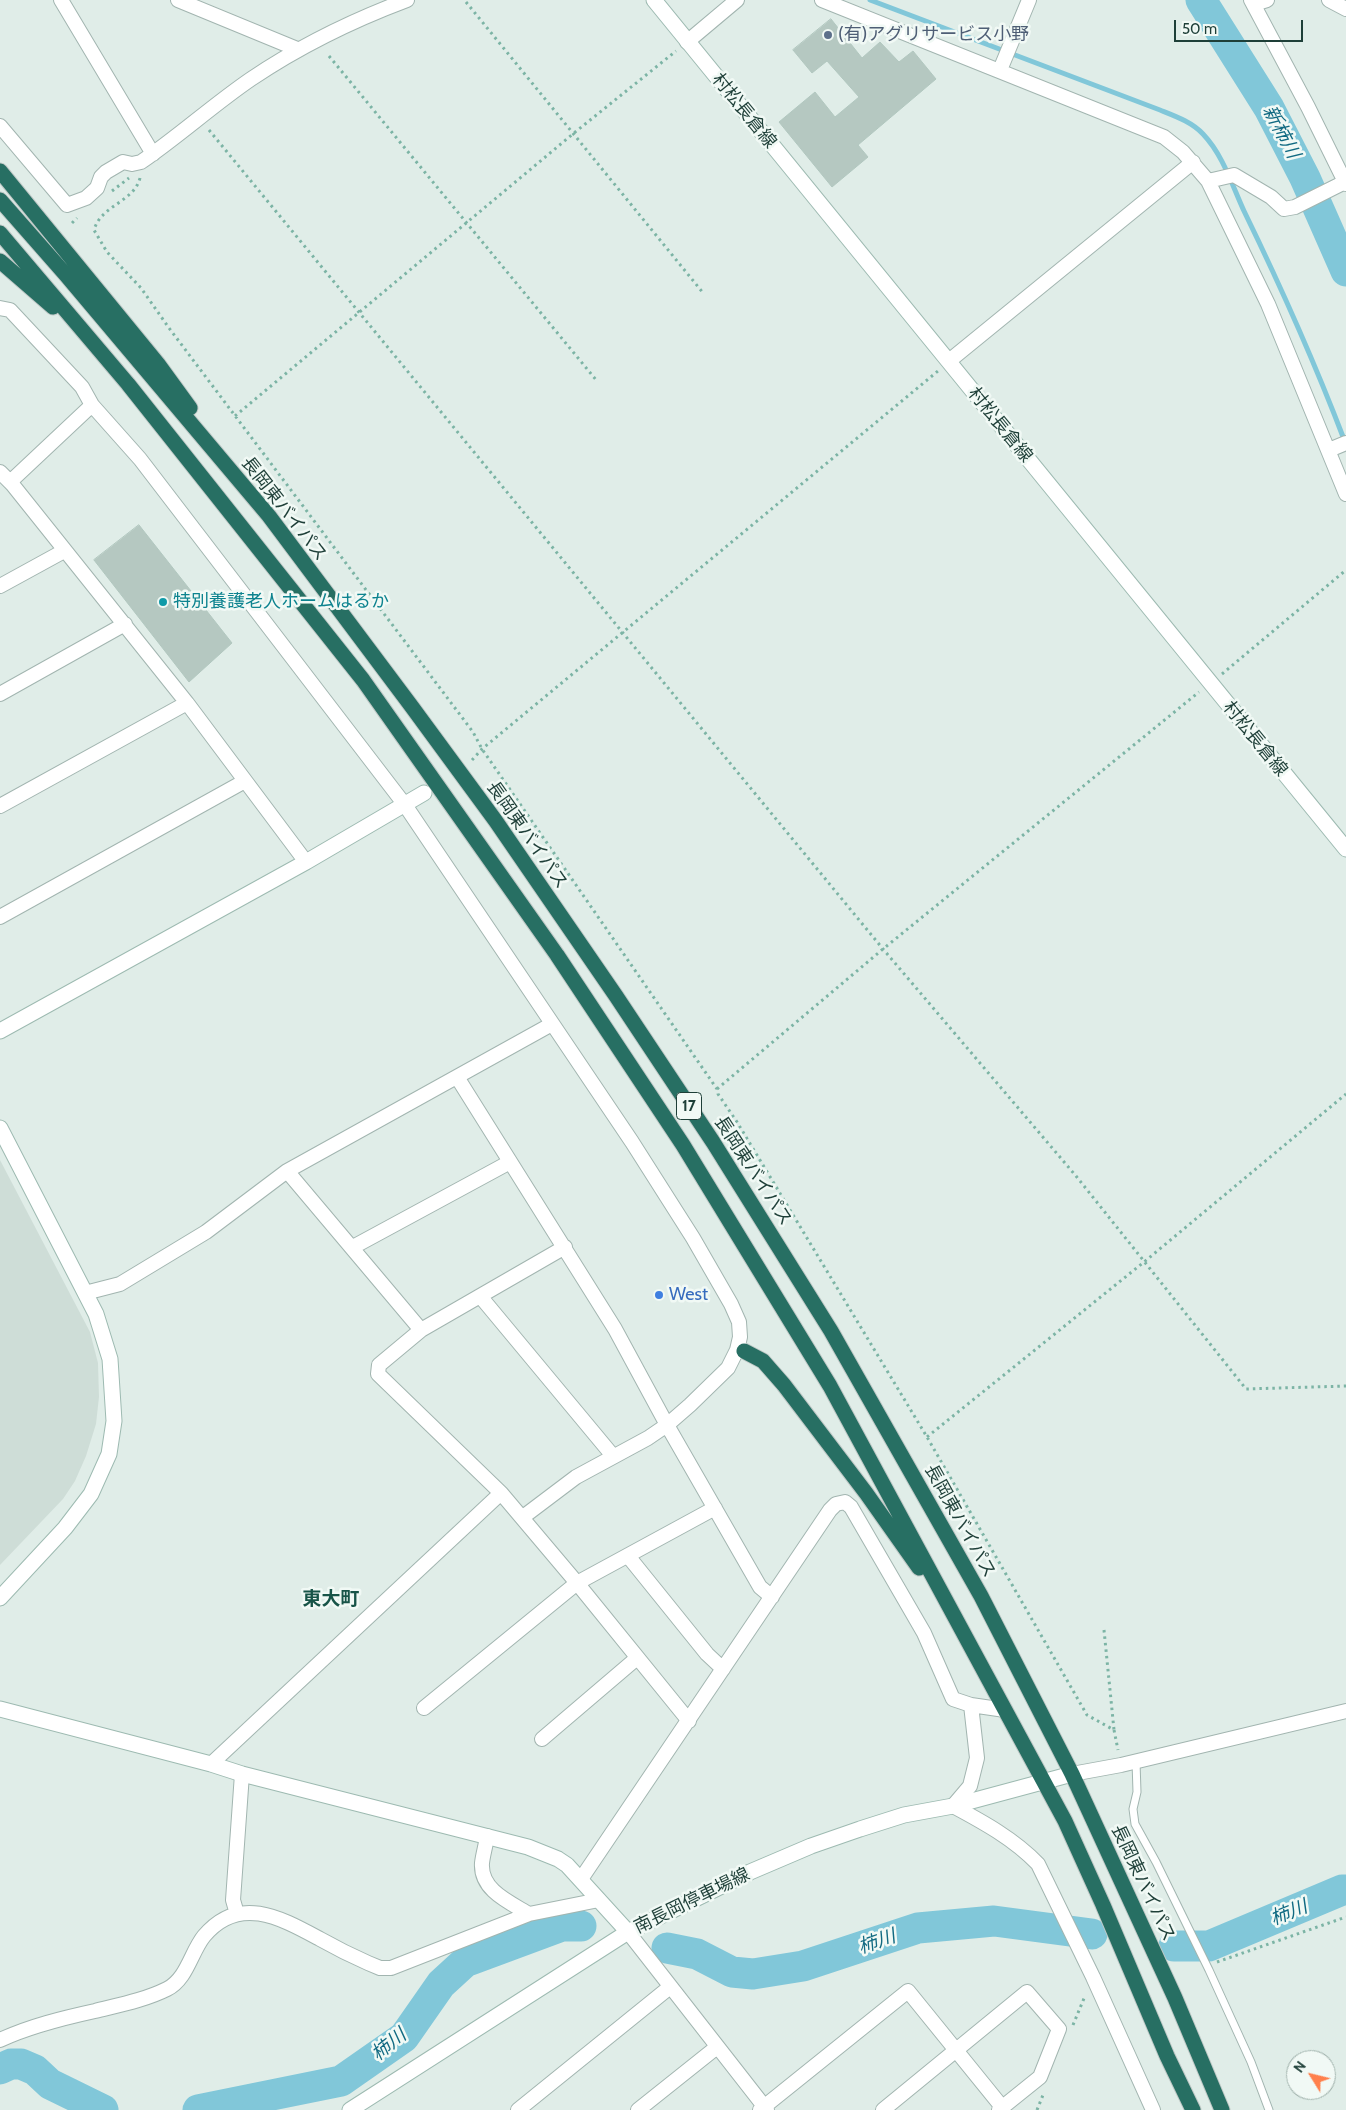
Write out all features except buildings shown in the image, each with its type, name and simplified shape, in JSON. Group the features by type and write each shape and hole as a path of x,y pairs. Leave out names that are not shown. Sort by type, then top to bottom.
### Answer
{"highway":[{"path":"0,171 158,364 269,516"},
{"name":"長岡東バイパス","path":"0,200 66,275 269,516 412,707 494,820 621,1004 774,1238 849,1362 981,1596 1072,1774 1175,1998 1222,2110"},
{"name":"17","path":"0,234 94,342 293,589 363,680 599,1016 683,1145 815,1360 870,1457 953,1616 1065,1821 1107,1913 1167,2056 1193,2110"},
{"path":"0,260 94,342"},
{"path":"740,1350 763,1361 784,1385 866,1494 953,1616"}],"main road":[{"name":"村松長倉線","path":"654,0 1346,849"},
{"path":"0,1031 306,862 424,793"},
{"path":"0,1128 96,1314 110,1359 114,1421 109,1454 91,1494 80,1510 0,1598"},
{"path":"0,1709 211,1764 242,1774 488,1836 545,1853 567,1865 628,1932"},
{"name":"南長岡停車場線","path":"350,2110 628,1932 750,1872 812,1846 904,1815 953,1806 1072,1774"}],"street":[{"path":"61,0 147,158"},
{"path":"178,0 297,49"},
{"path":"0,126 67,205 86,198 97,188 101,177 106,172 123,162 132,164 147,158 187,130 226,97 297,49 369,14 407,0"},
{"path":"687,42 737,0"},
{"path":"822,0 1164,137 1176,145 1212,180 1268,304 1338,446 1346,494"},
{"path":"1000,70 1029,0"},
{"path":"1331,0 1346,9"},
{"path":"1212,180 1234,175 1271,197 1284,209 1295,207 1343,184 1257,1"},
{"path":"949,361 1193,162"},
{"path":"0,308 10,310 82,387 92,405 140,459 193,526 405,805 632,1142 688,1230 731,1304 739,1322 740,1350 728,1368 690,1405 667,1425 648,1438 576,1477 523,1517"},
{"path":"10,482 92,405"},
{"path":"0,472 125,624 187,703 306,862"},
{"path":"0,586 64,551"},
{"path":"0,694 125,624"},
{"path":"0,806 187,703"},
{"path":"0,916 245,781"},
{"path":"86,1293 120,1284 206,1232 287,1171 552,1024"},
{"path":"457,1077 620,1337 667,1425 760,1587 772,1598"},
{"path":"353,1247 510,1162"},
{"path":"287,1171 421,1330"},
{"path":"565,1247 421,1330 379,1366 378,1374 501,1493 523,1517 689,1721"},
{"path":"480,1296 614,1456"},
{"path":"211,1764 501,1493"},
{"path":"581,1879 830,1510 836,1504 845,1502 851,1507 924,1634 953,1699 971,1705 1005,1710"},
{"path":"424,1708 577,1583 715,1508"},
{"path":"628,1556 707,1654 723,1669"},
{"path":"542,1739 637,1658"},
{"path":"971,1705 977,1758 970,1786 953,1806 995,1830 1025,1851 1038,1864 1153,2110"},
{"path":"1072,1774 1136,1762 1346,1711"},
{"path":"237,1914 234,1900 242,1774"},
{"path":"488,1836 482,1865 486,1883 497,1894 529,1914"},
{"path":"0,2040 34,2027 127,2004 169,1988 178,1980 203,1938 213,1927 229,1916 237,1914 259,1913 290,1923 368,1963 380,1968 391,1968 457,1944 529,1914 598,1900"},
{"path":"628,1932 764,2109 908,1991 956,2051 1000,2109 1040,2077 1058,2030 1027,1992 956,2051 883,2110"},
{"path":"518,2110 670,1987"},
{"path":"638,2110 717,2047"}],"lane":[{"path":"1136,1762 1137,1792 1133,1809 1135,1824 1156,1862 1206,1965 1251,2062 1269,2110"}],"path":[{"path":"466,2 704,294"},
{"path":"235,416 574,133 687,42"},
{"path":"329,56 598,381"},
{"path":"209,130 884,949 1039,1132 1246,1389 1346,1386"},
{"path":"147,158 136,189 105,211 96,220 94,230 107,252 140,288 473,732 482,749 717,1089 718,1094 737,1122 927,1437 1087,1715 1114,1730"},
{"path":"472,760 482,749 623,631 949,361"},
{"path":"717,1089 884,949 1210,684 1346,570"},
{"path":"927,1437 1144,1262 1346,1094"},
{"path":"1104,1630 1114,1730 1121,1765"},
{"path":"1206,1965 1236,1957 1333,1920 1346,1917"}],"shaded area":[{"path":"0,1160 90,1332 98,1363 99,1397 96,1424 86,1456 75,1481 63,1499 0,1565"}],"waterway":[{"path":"870,0 1160,110 1183,120 1199,130 1216,151 1226,171 1297,325 1345,442"},
{"name":"新柿川","path":"1201,0 1269,108 1305,178 1346,271"},
{"name":"柿川","path":"1174,1946 1209,1946 1342,1890 1346,1890"},
{"name":"柿川","path":"667,1948 697,1954 732,1972 753,1974 803,1966 918,1928 994,1921 1092,1934"},
{"name":"柿川","path":"198,2110 341,2081 404,2037 441,1984 465,1962 562,1926 581,1926"},
{"name":"柿川","path":"0,2069 11,2064 21,2064 35,2070 50,2084 103,2110"}],"place":[{"name":"(有)アグリサービス小野","path":"828,35"},
{"name":"特別養護老人ホームはるか","path":"163,602"},
{"name":"West","path":"659,1295"}],"district":[{"name":"東大町","path":"331,1599"}]}
